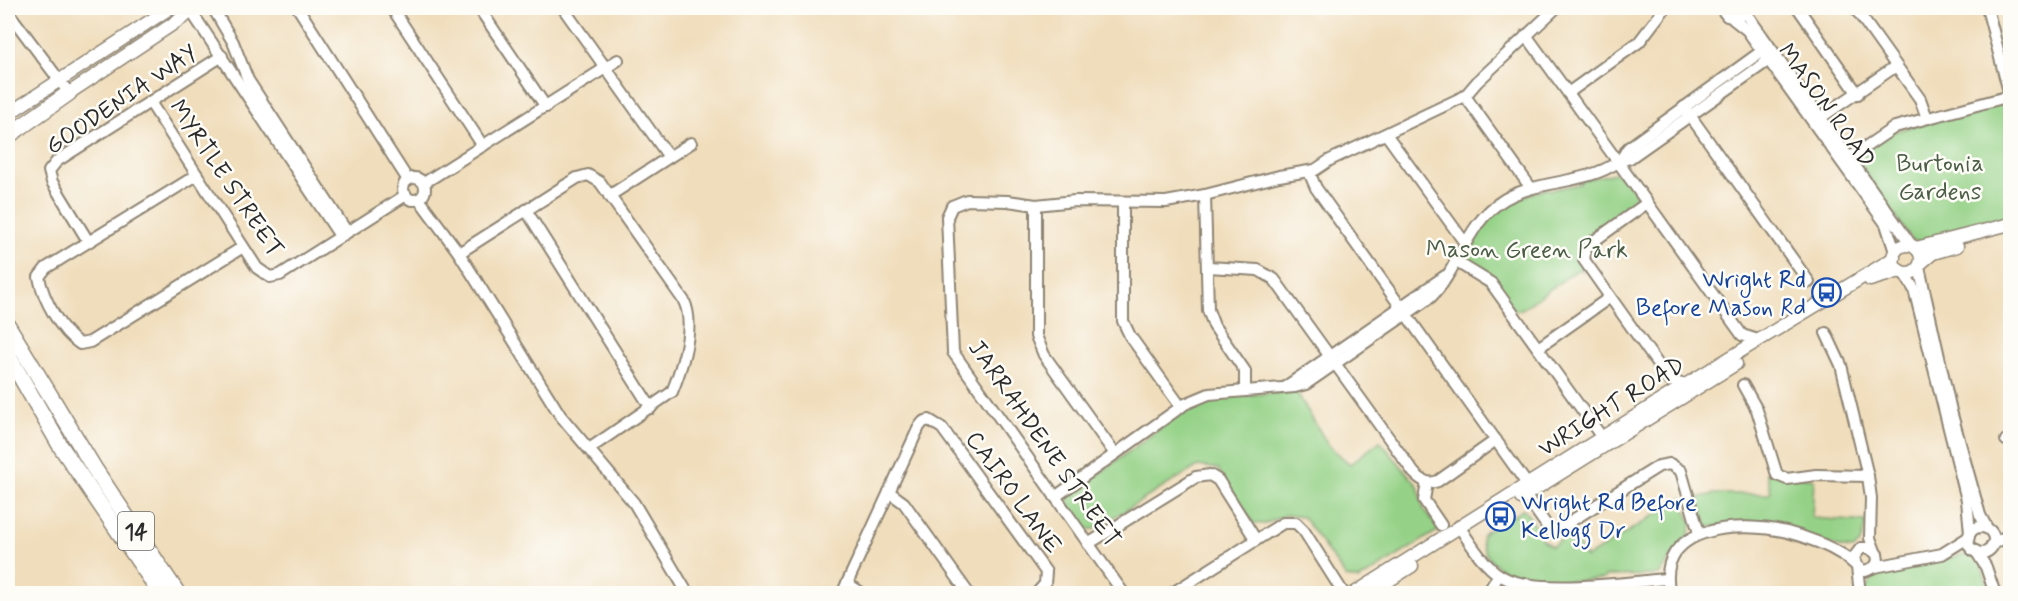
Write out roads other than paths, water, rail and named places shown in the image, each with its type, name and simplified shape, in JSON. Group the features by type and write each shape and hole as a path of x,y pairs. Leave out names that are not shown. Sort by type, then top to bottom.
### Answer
{"highway":[{"path":"8,133 64,86"},
{"name":"14","path":"8,326 94,468 178,594"},
{"name":"14","path":"8,356 61,447 160,594"}],"main road":[{"path":"64,86 170,8"},
{"path":"8,114 64,86 192,9"},
{"path":"2010,224 1914,247 1903,246 1895,255 1895,265 1902,272 1912,272 1937,252 2010,231"},
{"path":"1914,247 1921,255 1920,265"},
{"name":"WRIGHT ROAD","path":"1604,441 1667,396 1895,255"},
{"name":"WRIGHT ROAD","path":"1368,594 1461,530 1604,441 1882,274 1902,272"},
{"name":"WRIGHT ROAD","path":"1353,594 1384,584"}],"street":[{"path":"213,8 233,42 248,80 344,234"},
{"path":"298,8 408,180"},
{"path":"392,8 483,147"},
{"path":"479,8 546,107"},
{"path":"563,8 669,157"},
{"path":"1115,454 1044,355 1036,336 1036,205 1061,202 1166,202 1205,195 1280,176 1309,172 1465,96 1556,8"},
{"path":"1568,93 1639,42 1665,8"},
{"name":"MASON ROAD","path":"1721,8 1727,16 1747,30 1887,226 1895,255"},
{"path":"1798,8 1858,94"},
{"path":"1849,158 1887,130 2010,96 1987,8"},
{"path":"192,9 344,234"},
{"path":"1859,9 1920,99 1927,118"},
{"path":"1733,19 1746,10"},
{"name":"MASON ROAD","path":"1746,10 1820,118 1914,247"},
{"path":"8,12 64,86"},
{"path":"1526,36 1619,161 1742,335 1742,351"},
{"path":"1998,51 2010,48"},
{"name":"GOODENIA WAY","path":"88,241 52,182 49,171 57,161 222,56"},
{"path":"1055,497 1181,407 1209,394 1306,384 1334,360 1403,311 1431,297 1444,282 1445,276 1474,228 1503,201 1531,188 1593,175 1619,161 1628,148 1687,112 1765,56"},
{"path":"424,183 618,60"},
{"path":"1820,118 1896,66"},
{"path":"1465,96 1531,188"},
{"name":"MYRTLE STREET","path":"150,102 257,268 270,278 280,275 344,234"},
{"path":"1687,112 1809,282"},
{"path":"1386,134 1465,243"},
{"path":"609,196 691,143"},
{"path":"1309,172 1316,188 1496,440 1552,533 1659,466 1670,464 1681,471 1699,533"},
{"path":"197,175 46,268 39,278 41,289 70,338 80,344 90,342 243,246"},
{"path":"459,253 583,175 595,177 690,312 689,326 672,392 589,449"},
{"path":"415,178 424,183 424,194 419,199 412,200 406,195 404,185 408,180 415,178"},
{"path":"344,234 406,195"},
{"path":"1205,195 1208,310 1214,326 1245,371 1245,391"},
{"path":"419,199 459,253 556,409 634,503 688,594"},
{"name":"JARRAHDENE STREET","path":"1036,205 1008,201 967,200 954,204 947,217 953,352 1124,594"},
{"path":"1123,202 1123,321 1130,336 1181,407"},
{"path":"1647,203 1591,243 1585,251 1586,265 1669,380 1685,385"},
{"path":"526,210 651,408"},
{"path":"1455,261 1491,283 1604,441"},
{"path":"1920,265 1951,411 1980,515 1994,538 1991,580"},
{"path":"1208,267 1251,269 1269,274 1280,285 1414,472 1427,483"},
{"path":"1902,272 1914,289 1967,500 1969,535 1991,580 1995,594"},
{"path":"1538,348 1609,298"},
{"path":"1826,333 1841,365 1868,476 1871,498 1870,527 1876,552 1874,569 1860,594"},
{"path":"1742,335 1758,340"},
{"path":"1667,396 1669,380"},
{"path":"1743,385 1756,410 1775,472 1780,477 1787,479 1816,475 1868,476"},
{"name":"CAIRO LANE","path":"889,492 922,422 929,420 942,428 1046,572 1046,582 1036,594"},
{"path":"1427,483 1438,481 1496,440"},
{"path":"1088,544 1196,477 1205,474 1218,480 1256,540"},
{"path":"1427,483 1424,500 1441,525"},
{"path":"863,594 844,588 889,492 904,503 969,594"},
{"path":"1171,594 1283,523 1296,523 1304,531 1344,594"},
{"path":"1860,594 1854,557 1870,527"},
{"path":"1670,594 1667,579 1670,563 1678,549 1699,533 1743,528 1786,532 1832,549 1865,571 1947,553 1984,552 2010,532"},
{"path":"1947,553 1977,528 2010,532"},
{"path":"1461,530 1474,549 1499,575 1530,586 1577,589 1667,579"},
{"path":"1832,549 1869,548 1903,561"},
{"path":"1487,594 1499,575"}],"place":[{"name":"Wright Rd Before Mason Rd","path":"1827,293"},
{"name":"Wright Rd Before Kellogg Dr","path":"1500,516"}],"park label":[{"name":"Burtonia Gardens","path":"1940,177"},
{"name":"Mason Green Park","path":"1527,249"}]}
